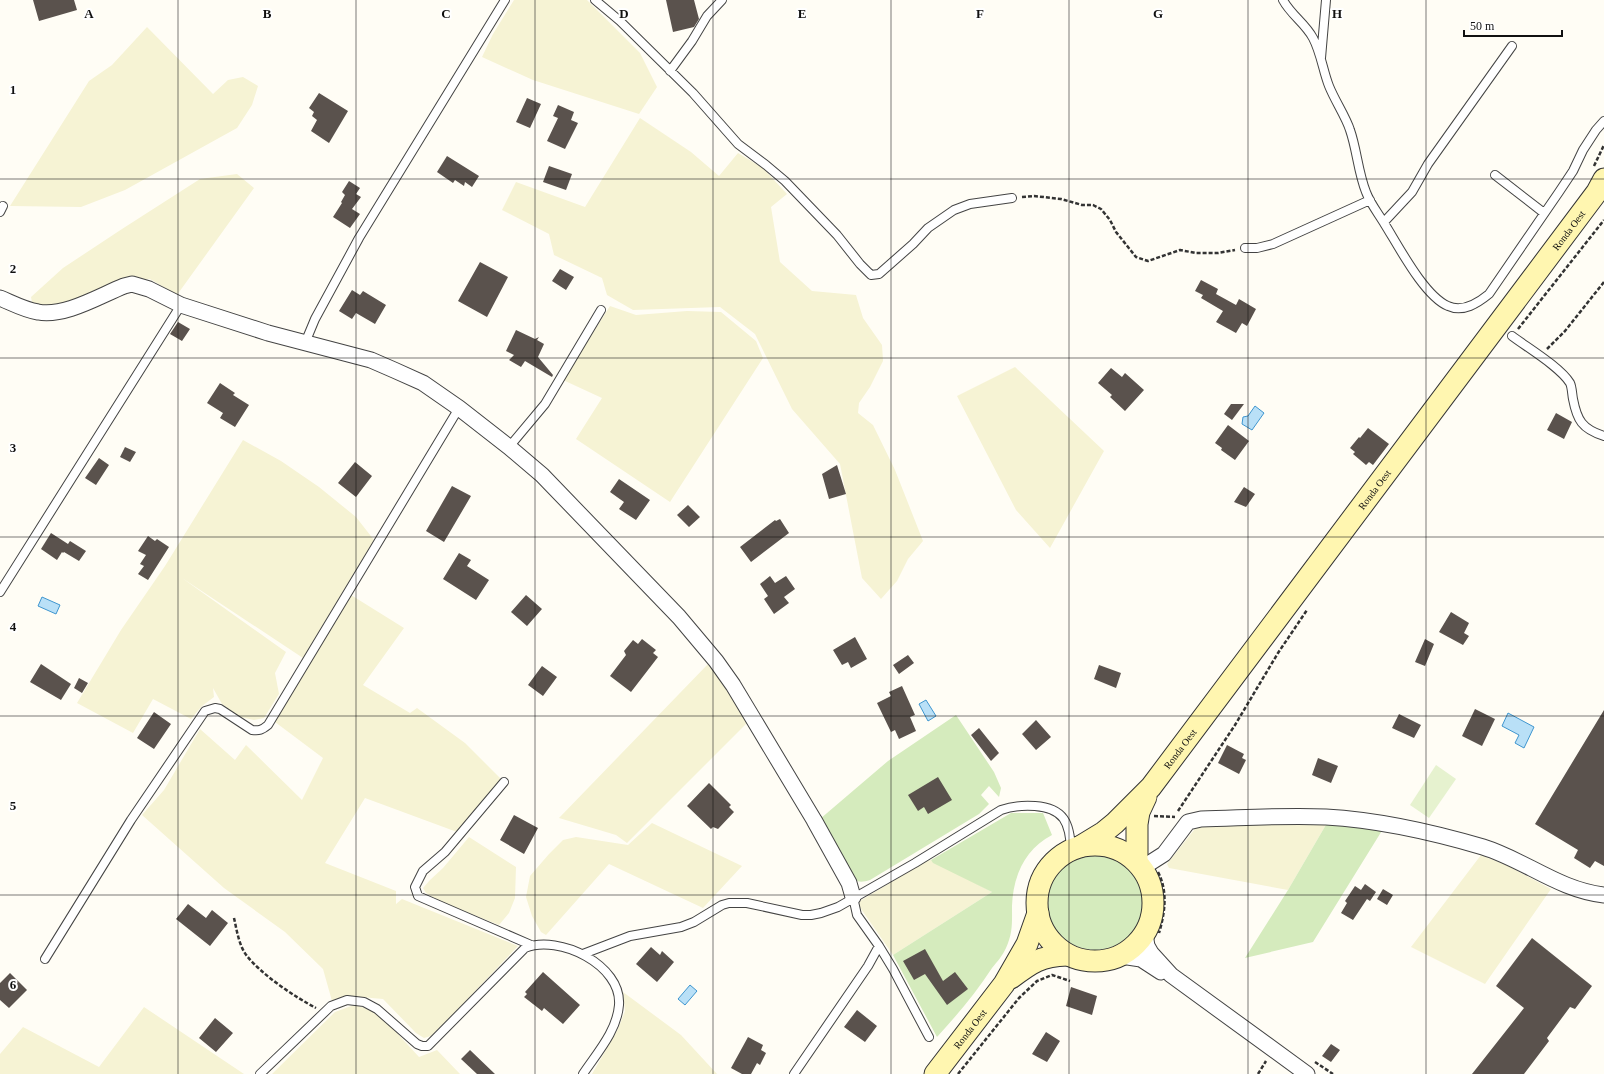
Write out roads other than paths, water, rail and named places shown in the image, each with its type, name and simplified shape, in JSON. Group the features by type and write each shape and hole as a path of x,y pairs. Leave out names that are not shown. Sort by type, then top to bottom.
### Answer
{"main road":[{"name":"Ronda Oest","path":"1076,848 1104,832 1151,787 1602,187"},
{"name":"Ronda Oest","path":"1144,864 1136,835 1139,812 1151,787"},
{"path":"1101,845 1120,850 1144,864 1153,894 1151,921 1152,934 1121,956 1094,962 1080,960 1067,954 1054,944 1043,930 1038,913 1037,898 1040,883 1048,869 1058,858 1076,848 1101,845"},
{"name":"Ronda Oest","path":"935,1074 1004,984 1027,944 1038,913"},
{"name":"Ronda Oest","path":"1004,984 1034,962 1049,956 1067,954"}],"street":[{"path":"0,298 39,312 59,312 124,286 132,284 149,288 181,305 268,333 371,360 423,383 459,408 542,475 674,612 716,661 733,685 814,820 849,883 853,897"},
{"path":"1144,864 1164,854 1188,822 1192,820 1204,818 1326,817 1394,825 1479,846 1500,853 1558,882 1584,891 1604,895"},
{"path":"1152,934 1147,946 1151,953 1171,975 1307,1074"},
{"path":"1121,956 1141,959 1160,971 1171,975"}],"lane":[{"path":"305,343 314,319 359,238 505,0"},
{"path":"595,0 620,21 693,93 738,144 785,181 837,235 860,264 871,275 879,274 913,244 928,228 954,210 970,204 1012,198"},
{"path":"670,71 692,41 707,16 722,0"},
{"path":"1283,0 1288,9 1303,24 1313,38 1336,103 1350,128 1362,180 1370,200 1407,260 1426,287 1439,300 1448,306 1464,308 1479,302 1489,294 1573,171 1583,150 1596,130 1604,121"},
{"path":"1321,61 1326,0"},
{"path":"1384,222 1412,192 1428,164 1512,46"},
{"path":"1495,175 1544,213"},
{"path":"1245,248 1257,248 1273,244 1370,200"},
{"path":"0,592 181,305"},
{"path":"509,447 545,404 601,310"},
{"path":"1512,336 1556,368 1570,384 1574,405 1580,422 1595,433 1604,436"},
{"path":"46,959 131,820 205,712 215,708 220,709 252,730 263,729 268,725 459,408"},
{"path":"504,782 445,852 422,871 415,887 418,896 531,945 548,945 572,949 597,963 607,974 614,983 620,995 616,1024 583,1074"},
{"path":"583,954 630,936 681,928 722,905 729,903 747,903 802,915 811,915 832,909 915,863 1001,810 1012,806 1033,806 1054,809 1063,818 1076,848"},
{"path":"853,897 857,915 893,969 929,1037"},
{"path":"260,1074 331,1006 338,1002 347,1000 364,1002 377,1010 417,1044 428,1046 525,948 531,945"},
{"path":"794,1074 868,966 879,946"}],"water":[{"path":"1255,406 1264,413 1252,430 1242,424 1243,417 1248,416"},
{"path":"42,597 60,605 56,614 38,606"},
{"path":"926,700 936,716 928,721 919,704"},
{"path":"1508,713 1534,727 1524,748 1515,743 1519,735 1502,726"},
{"path":"690,985 697,991 685,1005 678,999"}]}
